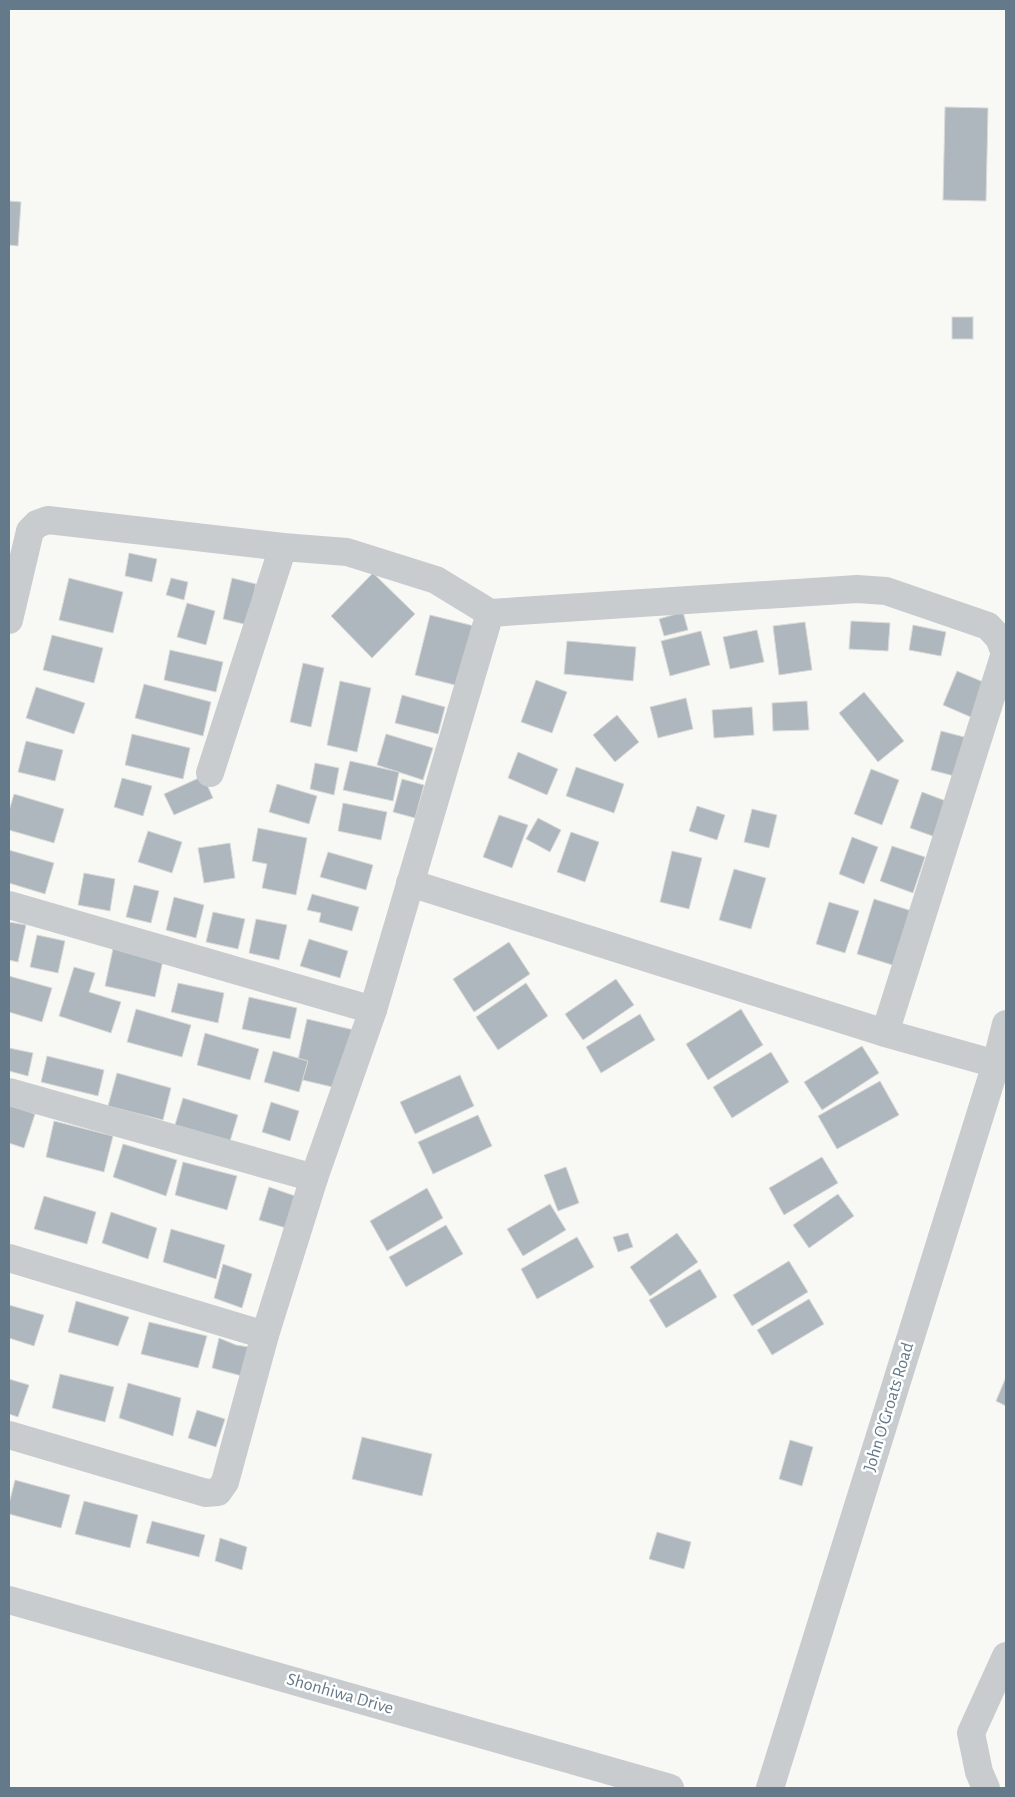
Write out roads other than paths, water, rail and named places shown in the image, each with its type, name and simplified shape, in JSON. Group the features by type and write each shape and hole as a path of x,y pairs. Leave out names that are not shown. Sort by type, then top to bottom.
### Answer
{"street":[{"path":"9,620 30,531 37,524 48,520 283,547 347,552 436,580 490,613 857,589 886,591 988,626 999,638 1005,653 885,1033"},
{"path":"210,774 283,547"},
{"path":"9,1435 206,1493 218,1492 225,1482 265,1335 314,1178 373,1010 490,613"},
{"path":"410,883 885,1033 996,1064"},
{"path":"9,905 373,1010"},
{"name":"John O'Groats Road","path":"770,1788 996,1064 1006,1024"},
{"path":"9,1092 314,1178"},
{"path":"9,1258 265,1335"},
{"name":"Shonhiwa Drive","path":"9,1600 670,1788"},
{"path":"986,1788 979,1772 972,1733 1006,1656"}]}
